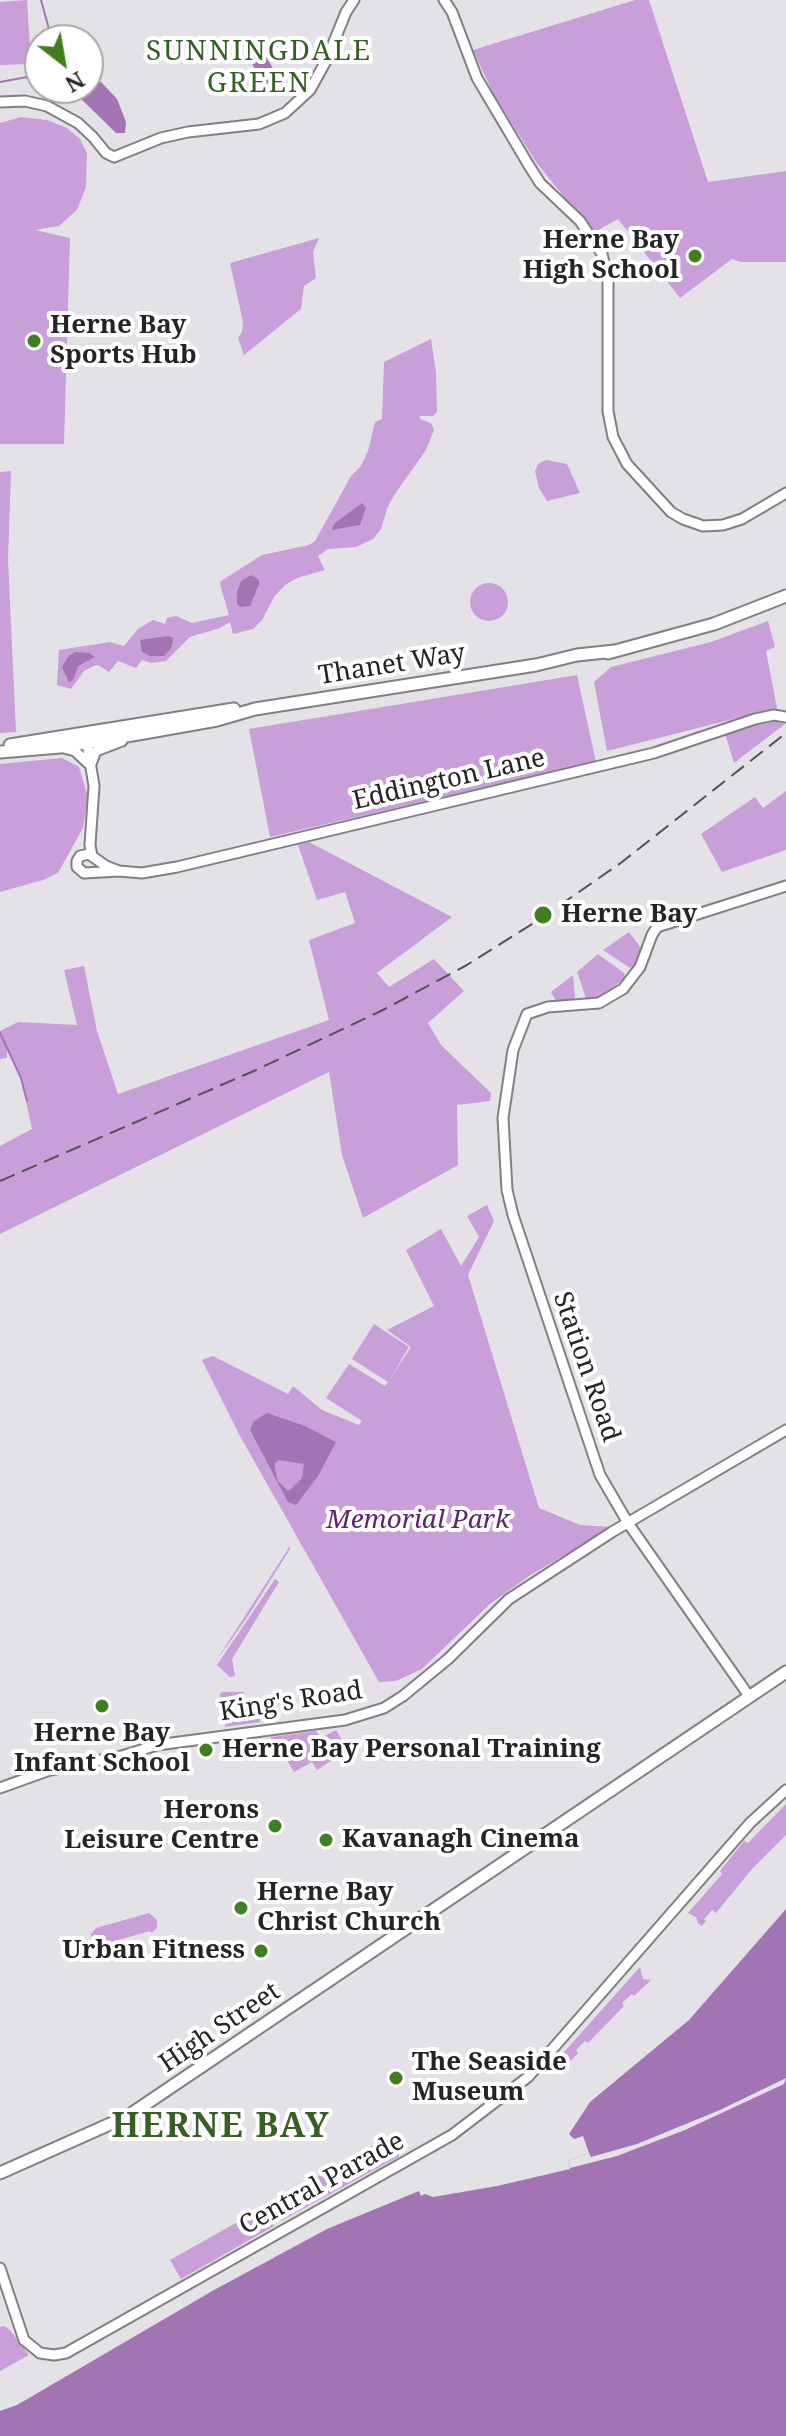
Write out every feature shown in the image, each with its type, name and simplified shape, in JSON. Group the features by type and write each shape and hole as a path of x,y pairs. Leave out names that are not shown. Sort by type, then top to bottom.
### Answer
{"main road":[{"name":"Thanet Way","path":"0,750 536,665 578,661 714,624 786,596"},
{"name":"Thanet Way","path":"0,750 60,747 86,738 144,733 247,710"},
{"name":"High Street","path":"0,2173 128,2116 786,1672"}],"street":[{"path":"1,102 25,101 47,106 86,130 106,153 116,157 150,141 188,132 247,127 285,113 301,100 315,83 354,0"},
{"path":"444,0 477,78 528,164 540,183 580,221 602,254 608,280 608,411 613,437 636,475 671,512 697,525 714,526 742,519 786,493"},
{"name":"Eddington Lane","path":"91,872 142,873 177,867 654,753 755,719 774,715 786,717"},
{"path":"90,765 96,751 104,746 144,733"},
{"path":"86,738 94,786 93,825 90,845 96,865 91,872 84,873 79,870 77,861 93,825"},
{"path":"60,747 75,751 90,765"},
{"path":"80,856 86,854 94,857"},
{"name":"Eddington Lane","path":"94,857 119,871"},
{"name":"Station Road","path":"749,1696 628,1523 600,1475 522,1246 507,1190 503,1118 513,1050 527,1014 548,1007 599,1003 635,975 657,927 786,886"},
{"name":"King's Road","path":"0,1788 50,1770 122,1756 157,1745 345,1720 384,1708 448,1659 509,1599 628,1523 786,1430"},
{"name":"Central Parade","path":"0,2268 24,2340 33,2349 47,2355 66,2353 462,2129 528,2077 750,1823 786,1790"}],"green space":[{"path":"27,0 28,24 24,24 24,64 0,65 0,2"},
{"path":"635,0 649,0 708,182 786,171 786,262 741,262 732,259 680,298 618,219 593,233 536,162 494,95 473,50"},
{"name":"Herne Bay Sports Hub","path":"21,117 47,120 67,128 80,139 87,153 86,187 77,210 59,226 35,230 70,238 64,444 0,444 0,123"},
{"path":"319,238 313,252 316,278 304,286 301,309 244,355 238,338 243,322 230,263"},
{"path":"431,339 437,412 433,416 420,416 420,419 431,423 434,430 426,450 388,506 381,529 373,539 356,547 328,549 318,556 325,570 285,585 253,629 233,634 230,622 190,637 166,661 151,663 142,660 136,668 118,661 109,672 98,665 84,671 71,689 57,685 59,650 110,642 124,646 138,629 153,620 165,624 167,618 176,616 192,623 229,615 221,581 262,555 315,541 351,476 361,466 375,422 382,419 384,362"},
{"path":"546,460 567,464 580,493 547,501 539,488 535,471 538,464"},
{"path":"11,471 8,560 16,732 0,733 0,472"},
{"path":"489,583 502,589 508,602 502,615 489,621 476,615 470,602 476,589"},
{"path":"768,621 775,647 766,651 777,708 607,751 594,682 611,667 711,642"},
{"path":"577,675 596,762 270,837 249,729"},
{"path":"767,720 785,724 734,763 725,734"},
{"path":"62,758 79,767 88,797 83,828 58,873 0,892 0,764"},
{"path":"786,791 786,850 722,872 701,834 755,797 763,808"},
{"path":"309,842 452,917 377,973 389,987 434,959 464,991 428,1023 441,1045 491,1093 490,1101 457,1105 458,1165 363,1218 342,1155 329,1072 0,1234 0,1146 32,1129 21,1078 7,1049 7,1058 0,1059 0,1031 18,1022 77,1025 64,970 84,966 97,1031 118,1094 329,1020 309,940 355,923 345,892 317,900 298,845"},
{"path":"629,932 641,948 635,965 630,968 603,950"},
{"path":"598,954 625,977 609,992 591,1000 586,998 577,972"},
{"path":"573,975 573,1001 556,1001 551,992"},
{"name":"Memorial Park","path":"487,1205 494,1221 468,1275 539,1508 580,1525 612,1527 529,1576 490,1604 422,1669 396,1681 379,1682 240,1436 202,1360 213,1356 288,1394 293,1386 322,1410 359,1425 362,1421 326,1398 349,1364 385,1386 388,1382 352,1359 374,1324 409,1347 390,1379 411,1347 387,1330 434,1306 406,1250 441,1229 461,1266 479,1237 467,1216"},
{"path":"290,1546 248,1616 214,1664"},
{"path":"275,1579 279,1582 232,1659 235,1676 230,1677 217,1665"},
{"path":"222,1692 245,1692 226,1705 237,1722 260,1707 260,1722 225,1727"},
{"path":"336,1730 346,1751 317,1770 312,1762 294,1772 277,1744 271,1745 271,1737 316,1731 321,1738"},
{"path":"786,1804 786,1835 752,1869 716,1913 712,1910 702,1926 696,1917 688,1913 722,1874 720,1871 744,1841 748,1843"},
{"path":"149,1913 157,1920 157,1928 151,1933 108,1943 109,1946 102,1947 93,1942 91,1934 96,1928"},
{"path":"640,1967 643,1979 651,1980 622,2003 624,2006 588,2043 585,2041 576,2050 578,2053 564,2067 557,2060"},
{"path":"395,2133 402,2146 398,2157 281,2221 270,2203"},
{"path":"264,2207 274,2226 181,2279 170,2260"},
{"path":"4,2326 29,2355 0,2371 0,2327"}],"shaded area":[{"path":"255,43 262,49 280,81 281,87 273,95 268,92 246,53"},
{"path":"104,85 117,99 126,122 125,133 116,133 86,104 104,104"},
{"path":"362,503 366,508 360,525 332,530 334,524"},
{"path":"251,575 259,580 259,584 250,606 240,607 237,592 241,581"},
{"path":"173,638 173,642 164,656 150,656 142,652 140,640"},
{"path":"75,652 89,653 95,657 78,666 73,680 69,682 62,667"},
{"path":"267,1413 305,1426 336,1442 318,1476 296,1505 288,1502 250,1430 254,1421","holes":["279,1460 304,1464 302,1478 287,1490 278,1481 275,1463"]},
{"path":"786,1909 786,2436 0,2436 0,2411 17,2405 214,2290 327,2229 419,2191 421,2196 433,2197 570,2169 568,2161 589,2153 583,2136 574,2139 569,2134 590,2102 689,2020"}],"pier":[{"path":"786,2078 784,2084 685,2130 617,2156 570,2168 568,2161 589,2153 591,2157 637,2144 720,2110"}],"waterway":[{"path":"41,0 48,24"},
{"path":"0,82 24,78"},
{"path":"0,1033 21,1078 27,1101"}],"railway":[{"path":"0,1181 256,1070 381,1011 467,965 622,862 786,733"}],"place":[{"name":"Herne Bay High School","path":"695,256"},
{"name":"Herne Bay Sports Hub","path":"34,341"},
{"name":"Herne Bay","path":"543,915"},
{"name":"Herne Bay Infant School","path":"102,1706"},
{"name":"Herne Bay Personal Training","path":"206,1750"},
{"name":"Herons Leisure Centre","path":"275,1826"},
{"name":"Kavanagh Cinema","path":"326,1840"},
{"name":"Herne Bay Christ Church","path":"241,1908"},
{"name":"Urban Fitness","path":"261,1951"},
{"name":"The Seaside Museum","path":"396,2078"}],"district":[{"name":"SUNNINGDALE GREEN","path":"259,68"},
{"name":"HERNE BAY","path":"221,2127"}]}
